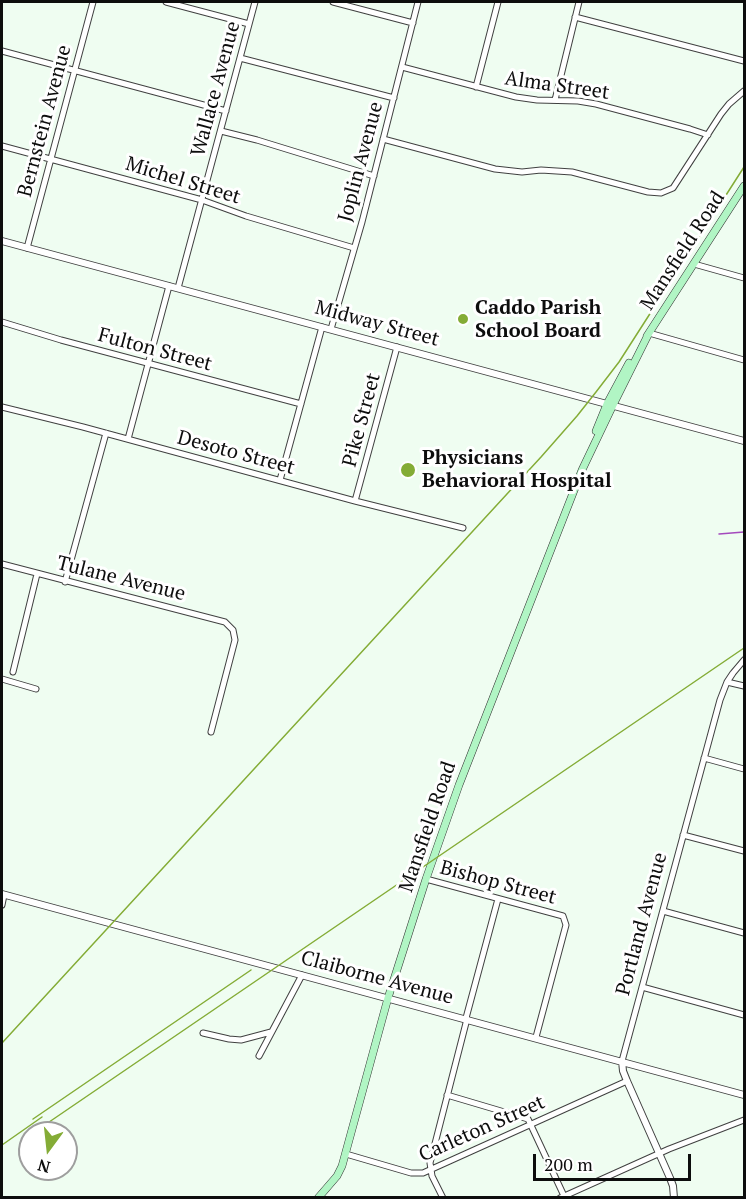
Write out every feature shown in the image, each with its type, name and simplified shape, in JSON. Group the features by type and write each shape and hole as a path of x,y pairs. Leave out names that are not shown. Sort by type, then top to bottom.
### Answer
{"main road":[{"name":"Mansfield Road","path":"318,1197 337,1176 342,1166 377,1034 452,802 582,470 628,364 742,195 744,186"}],"street":[{"name":"Bernstein Avenue","path":"27,248 93,2"},
{"path":"166,2 249,24"},
{"name":"Wallace Avenue","path":"178,288 255,2"},
{"path":"335,2 413,23"},
{"name":"Joplin Avenue","path":"332,329 418,2"},
{"path":"476,87 498,2"},
{"path":"555,100 579,2"},
{"path":"575,17 744,61"},
{"path":"2,51 226,111"},
{"path":"240,57 394,98"},
{"name":"Alma Street","path":"402,67 516,97 596,104 708,135"},
{"path":"383,139 495,169 522,172 541,170 572,172 648,192 665,192 673,188 729,104 744,91"},
{"path":"221,131 374,176"},
{"name":"Michel Street","path":"2,146 202,200 246,216 354,248"},
{"name":"Midway Street","path":"2,241 744,441"},
{"path":"694,264 744,278"},
{"path":"128,439 169,286"},
{"name":"Fulton Street","path":"2,322 148,364 301,404"},
{"path":"280,480 322,327"},
{"path":"649,333 744,360"},
{"name":"Pike Street","path":"356,501 397,347"},
{"name":"Desoto Street","path":"2,407 463,528"},
{"path":"65,582 105,433"},
{"name":"Tulane Avenue","path":"2,564 65,582 219,619 231,626 235,635 234,646 211,732"},
{"path":"13,672 38,574"},
{"name":"Portland Avenue","path":"674,1197 673,1186 627,1081 622,1061 720,700 727,682 744,660"},
{"path":"2,679 36,689"},
{"path":"727,682 744,686"},
{"path":"704,758 744,769"},
{"path":"683,835 744,851"},
{"name":"Bishop Street","path":"426,879 563,916 566,925 536,1038"},
{"path":"2,905 3,894"},
{"name":"Claiborne Avenue","path":"3,894 744,1095"},
{"path":"443,1197 430,1170 430,1158 498,899"},
{"path":"663,911 744,933"},
{"path":"259,1056 302,975"},
{"path":"642,987 744,1015"},
{"path":"203,1033 241,1040 271,1032"},
{"name":"Carleton Street","path":"346,1154 411,1173 423,1173 627,1081"},
{"path":"447,1095 528,1119 563,1197 659,1154 744,1120"}],"waterway":[{"path":"719,534 744,532"}],"railway":[{"path":"2,1043 577,416 619,362 744,167"},
{"path":"51,1121 744,648"},
{"path":"33,1119 251,970"},
{"path":"2,1145 42,1117"}],"place":[{"name":"Caddo Parish School Board","path":"463,319"},
{"name":"Physicians Behavioral Hospital","path":"408,470"}]}
